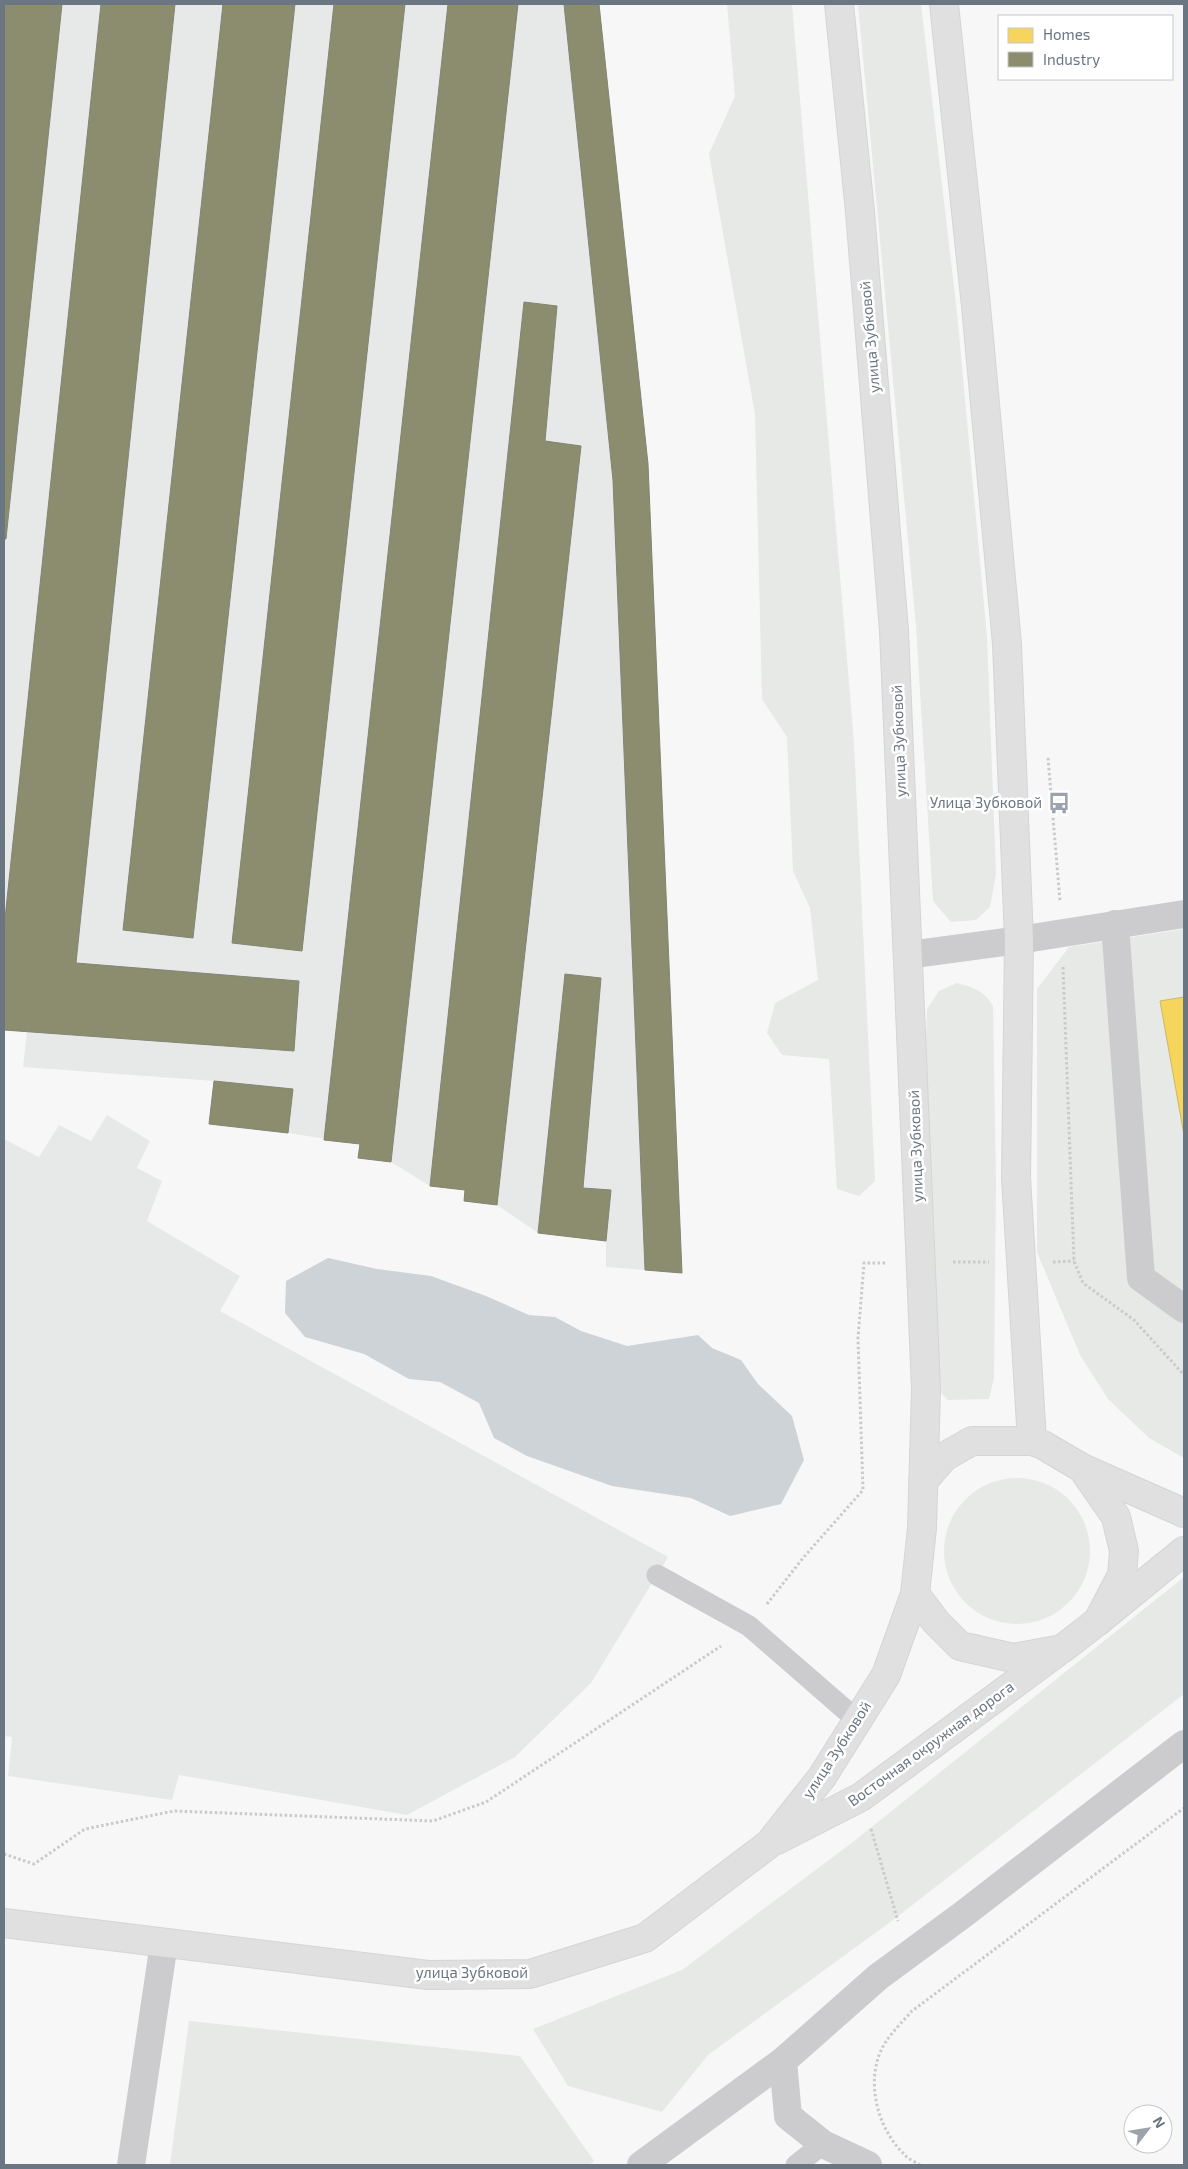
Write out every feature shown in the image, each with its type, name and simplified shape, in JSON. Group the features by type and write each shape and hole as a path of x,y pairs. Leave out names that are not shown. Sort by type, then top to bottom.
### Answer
{"main road":[{"name":"улица Зубковой","path":"164,1943 428,1975 530,1974 645,1938 769,1844 822,1777 886,1674 914,1594 922,1528 926,1389 894,631 860,212 839,4"},
{"path":"944,4 976,306 1007,644 1019,940 1016,1178 1032,1441"},
{"path":"923,1481 944,1457 972,1441 1032,1441 1043,1445 1082,1468 1184,1513"},
{"path":"1082,1468 1116,1517 1124,1551 1122,1575 1098,1621"},
{"path":"914,1594 936,1622 960,1646 1014,1658 1062,1649 1184,1551"},
{"name":"Восточная окружная дорога","path":"769,1844 862,1797 1062,1649"},
{"path":"4,1923 164,1943"}],"street":[{"path":"908,955 1184,914"},
{"path":"1115,924 1141,1278 1184,1310"},
{"path":"641,2165 783,2061 878,1977 1184,1744"},
{"path":"130,2165 164,1943"},
{"path":"783,2061 788,2116 823,2144 868,2165"}],"lane":[{"path":"657,1575 750,1626 857,1720"},
{"path":"796,2165 823,2144"}],"path":[{"path":"1047,751 1058,866 1074,1261 1083,1283 1134,1320 1184,1376"},
{"path":"4,1854 34,1864 85,1829 174,1811 433,1821 486,1802 750,1626 803,1558 863,1490 858,1338 864,1263 1074,1261"},
{"path":"862,1797 908,1955"},
{"path":"920,2165 904,2154 885,2128 875,2099 875,2070 884,2044 912,2011 1184,1808"}],"shaded area":[{"path":"4,4 599,4 648,464 682,1273 606,1267 606,1241 538,1233 497,1205 464,1201 465,1190 430,1186 391,1162 358,1158 359,1144 288,1133 209,1124 214,1081 23,1067 27,1032 4,1030"},
{"path":"727,4 792,4 854,743 875,1181 859,1196 837,1189 829,1059 782,1055 767,1033 775,1003 818,980 810,908 793,871 787,737 762,699 755,414 709,154 735,96"},
{"path":"858,4 921,4 957,313 987,637 996,874 990,907 976,920 951,922 933,901 916,626"},
{"path":"1184,929 1184,1458 1149,1438 1108,1399 1080,1355 1037,1252 1037,989 1069,947"},
{"path":"957,983 978,990 986,996 993,1006 996,1183 994,1378 989,1399 948,1400 940,1392 928,1198 924,1096 927,1009 939,991"},
{"path":"107,1115 150,1141 137,1168 162,1181 147,1221 240,1276 220,1311 668,1557 591,1683 515,1757 407,1815 179,1775 172,1800 8,1776 12,1737 4,1736 4,1139 39,1157 59,1125 91,1141"},
{"path":"328,1258 377,1269 431,1276 486,1296 529,1315 555,1317 581,1331 627,1346 698,1335 712,1348 741,1360 758,1384 792,1416 804,1460 781,1504 730,1516 691,1498 612,1486 527,1456 494,1438 479,1403 440,1382 409,1379 364,1354 305,1337 285,1313 286,1281"},
{"path":"1017,1478 1031,1479 1045,1484 1058,1490 1069,1499 1078,1510 1084,1523 1089,1537 1089,1565 1084,1579 1078,1592 1069,1603 1058,1612 1045,1618 1031,1623 1017,1624 1003,1623 989,1618 976,1612 965,1603 956,1592 950,1579 945,1565 944,1551 945,1537 950,1523 956,1510 965,1499 976,1490 989,1484 1003,1479"},
{"path":"1184,1577 1184,1694 893,1920 708,2055 662,2112 568,2086 533,2029 682,1970 853,1842"},
{"path":"189,2021 520,2056 594,2161 589,2165 170,2165"}],"building: Homes":[{"path":"1184,997 1184,1135 1160,1001"}],"building: Industry":[{"path":"4,4 62,4 6,539 4,539"},
{"path":"101,4 175,4 76,963 299,981 294,1051 4,1030 4,928"},
{"path":"223,4 295,4 193,938 123,930"},
{"path":"334,4 405,4 302,951 232,943"},
{"path":"448,4 518,4 391,1162 358,1158 360,1144 324,1140"},
{"path":"564,4 599,4 648,464 682,1273 645,1270 613,480"},
{"path":"524,302 557,306 545,441 581,446 497,1205 464,1201 465,1190 430,1186"},
{"path":"565,974 601,978 583,1188 611,1190 606,1241 538,1233"},
{"path":"214,1081 293,1089 288,1133 209,1124"}],"place":[{"name":"Улица Зубковой","path":"1059,803"}]}
